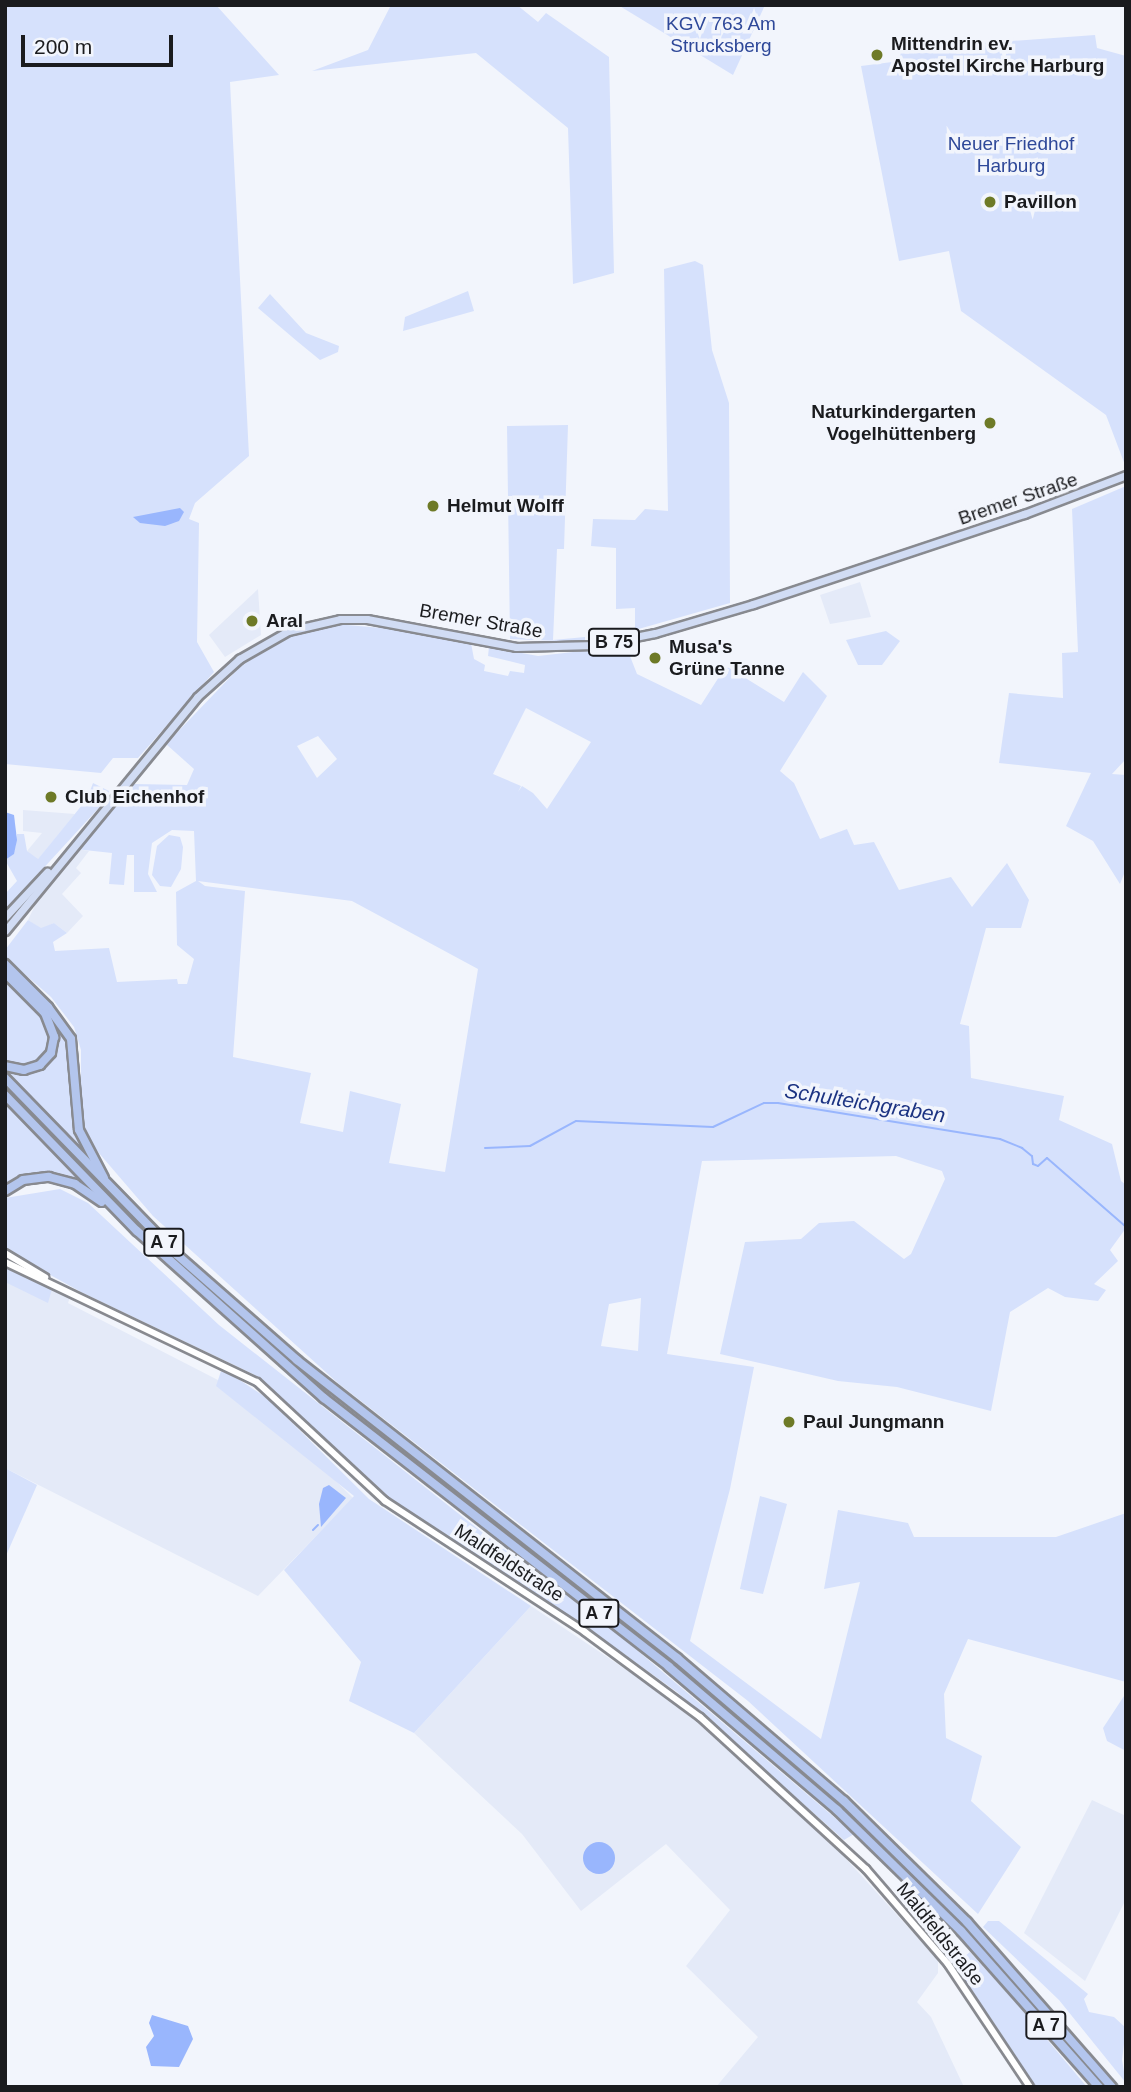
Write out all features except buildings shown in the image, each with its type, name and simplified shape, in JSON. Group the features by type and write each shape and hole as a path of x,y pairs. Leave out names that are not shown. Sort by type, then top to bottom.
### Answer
{"highway":[{"path":"5,964 53,1013 71,1039 79,1130 116,1195"},
{"path":"5,973 45,1013 54,1037 51,1053 40,1065 24,1070 5,1066"},
{"name":"A 7","path":"5,1078 116,1195 214,1288 347,1402 739,1709 881,1835 979,1935 1112,2087"},
{"name":"A 7","path":"5,1095 124,1218 324,1398 731,1717 837,1810 973,1943 1097,2087"},
{"path":"5,1191 29,1178 58,1178 83,1189 124,1218"}],"main road":[{"name":"Bremer Straße","path":"5,930 216,678 258,646 288,631 340,620 367,619 516,647 595,645 655,634 1024,514 1126,475"},
{"name":"Bremer Straße","path":"5,917 69,853"},
{"name":"Maldfeldstraße","path":"5,1253 59,1286"},
{"name":"Maldfeldstraße","path":"5,1262 257,1382 385,1502 585,1632 701,1717 866,1869 948,1964 1030,2087"}],"shaded area":[{"path":"860,582 871,617 830,624 820,595"},
{"path":"258,589 261,635 225,657 209,635"},
{"path":"23,810 75,814 35,863 27,851 42,833 23,831"},
{"path":"77,849 89,851 76,868 81,873 62,894 83,916 67,933 54,923 41,929 28,920 39,897"},
{"path":"5,1267 70,1297 68,1303 251,1397 353,1498 258,1596 5,1468"},
{"path":"531,1606 649,1685 726,1744 819,1829 938,1960 938,1973 917,2002 931,2017 964,2087 716,2087 758,2037 686,1966 730,1910 666,1844 581,1911 522,1834 414,1733"},
{"path":"1092,1800 1126,1816 1126,1899 1085,1981 1024,1933"}],"green space":[{"path":"5,5 216,5 279,75 230,82 249,456 195,503 189,519 199,523 197,642 214,672 138,758 113,758 101,773 5,764"},
{"path":"391,5 517,5 538,22 546,13 609,57 614,273 573,284 568,128 476,53 312,71 368,50"},
{"name":"KGV 763 Am Strucksberg","path":"618,5 765,5 733,75"},
{"name":"Neuer Friedhof Harburg","path":"1095,35 1097,48 1126,56 1125,465 1106,415 961,311 949,251 899,261 861,66 900,61 899,49"},
{"path":"695,261 703,265 712,350 729,403 730,603 635,630 635,608 616,609 616,548 591,546 593,519 635,520 645,509 668,511 664,269"},
{"path":"468,291 474,311 403,331 405,317"},
{"path":"270,294 306,333 339,346 338,352 320,360 258,308"},
{"path":"568,425 564,549 557,549 553,640 585,637 585,642 510,639 507,426"},
{"path":"1126,486 1126,759 1112,774 1126,775 1126,869 1120,884 1093,841 1066,826 1091,773 999,763 1009,693 1063,698 1062,653 1078,652 1072,509"},
{"path":"335,624 429,632 471,643 474,659 485,665 484,671 508,676 510,671 524,673 525,665 488,656 489,647 538,656 626,646 637,674 701,705 726,666 784,702 803,672 827,696 780,771 794,783 820,839 847,829 854,845 874,842 899,890 951,877 972,907 1007,863 1029,900 1021,928 986,928 960,1024 969,1026 971,1078 1064,1096 1059,1120 1112,1144 1121,1181 1126,1185 1126,1228 1110,1250 1118,1261 1094,1284 1106,1290 1098,1301 1065,1297 1048,1288 1010,1312 991,1411 897,1387 838,1381 720,1354 745,1242 801,1239 819,1223 854,1221 904,1259 911,1254 945,1179 942,1171 896,1156 702,1161 667,1354 754,1367 730,1489 690,1641 821,1739 860,1582 824,1589 838,1510 908,1523 914,1537 1056,1537 1126,1513 1126,1682 968,1639 944,1694 946,1738 982,1756 971,1801 1021,1847 978,1914 748,1701 339,1384 153,1216 86,1138 81,1116 81,1050 74,1027 51,997 5,957 5,950 28,920 41,928 54,923 67,933 53,942 55,951 109,948 117,982 177,979 178,984 187,984 194,959 177,945 176,892 196,881 194,831 172,830 152,843 148,874 157,892 134,892 134,855 127,855 124,885 109,884 112,853 75,849 134,784 187,785 194,769 166,744 240,667 277,639","holes":["526,708 591,742 547,809 533,793 522,786 518,792 521,786 493,774","318,736 337,759 317,778 297,746","198,881 352,901 478,969 445,1172 389,1163 401,1104 350,1091 343,1132 300,1123 311,1073 233,1057 245,891 205,886","641,1298 638,1351 601,1346 609,1304"]},
{"path":"886,631 900,641 882,665 858,665 846,640"},
{"path":"93,783 109,791 107,799 5,910 5,894 17,881 5,860 15,850 17,834 24,834 27,851 38,859 87,799"},
{"path":"169,835 180,837 183,847 181,869 171,887 160,886 152,875 157,846"},
{"path":"5,979 43,1015 51,1032 47,1054 28,1067 5,1063"},
{"path":"58,1024 72,1054 74,1124 87,1157 7,1071 21,1075 48,1066 58,1046"},
{"path":"5,1102 84,1185 41,1173 21,1177 5,1187"},
{"path":"60,1189 88,1203 219,1325 501,1547 599,1618 854,1834 844,1840 677,1692 579,1622 366,1483 253,1374 83,1293 5,1250 5,1198"},
{"path":"5,1267 52,1289 48,1303 5,1282"},
{"path":"222,1368 268,1399 369,1499 531,1606 414,1733 349,1701 361,1662 284,1570 354,1496 216,1386"},
{"path":"5,1468 37,1485 5,1558"},
{"path":"760,1496 787,1504 763,1594 740,1589"},
{"path":"1126,1693 1126,1751 1107,1741 1103,1728"},
{"path":"988,1921 999,1921 1088,1994 1084,1999 1089,2012 1114,2017 1126,2028 1122,2060 1126,2083 1059,2000 983,1927"},
{"path":"970,1952 1087,2087 1034,2087 962,1975 960,1960"}],"water":[{"path":"180,508 184,512 179,521 165,526 140,523 133,517"},
{"path":"5,812 14,815 17,840 14,854 5,860"},
{"path":"329,1485 346,1498 321,1527 319,1504 323,1488"},
{"path":"599,1842 610,1847 615,1858 610,1869 599,1874 588,1869 583,1858 588,1847"},
{"path":"152,2015 188,2026 193,2039 179,2067 151,2066 146,2047 154,2036 149,2023"}],"waterway":[{"name":"Schulteichgraben","path":"485,1148 530,1146 576,1121 713,1127 764,1103 778,1103 1000,1139 1022,1148 1032,1156 1033,1164 1038,1166 1047,1158 1126,1227"},
{"path":"313,1530 318,1525"}],"place":[{"name":"Mittendrin ev. Apostel Kirche Harburg","path":"877,55"},
{"name":"Pavillon","path":"990,202"},
{"name":"Naturkindergarten Vogelhüttenberg","path":"990,423"},
{"name":"Helmut Wolff","path":"433,506"},
{"name":"Aral","path":"252,621"},
{"name":"Musa's Grüne Tanne","path":"655,658"},
{"name":"Club Eichenhof","path":"51,797"},
{"name":"Paul Jungmann","path":"789,1422"}]}
